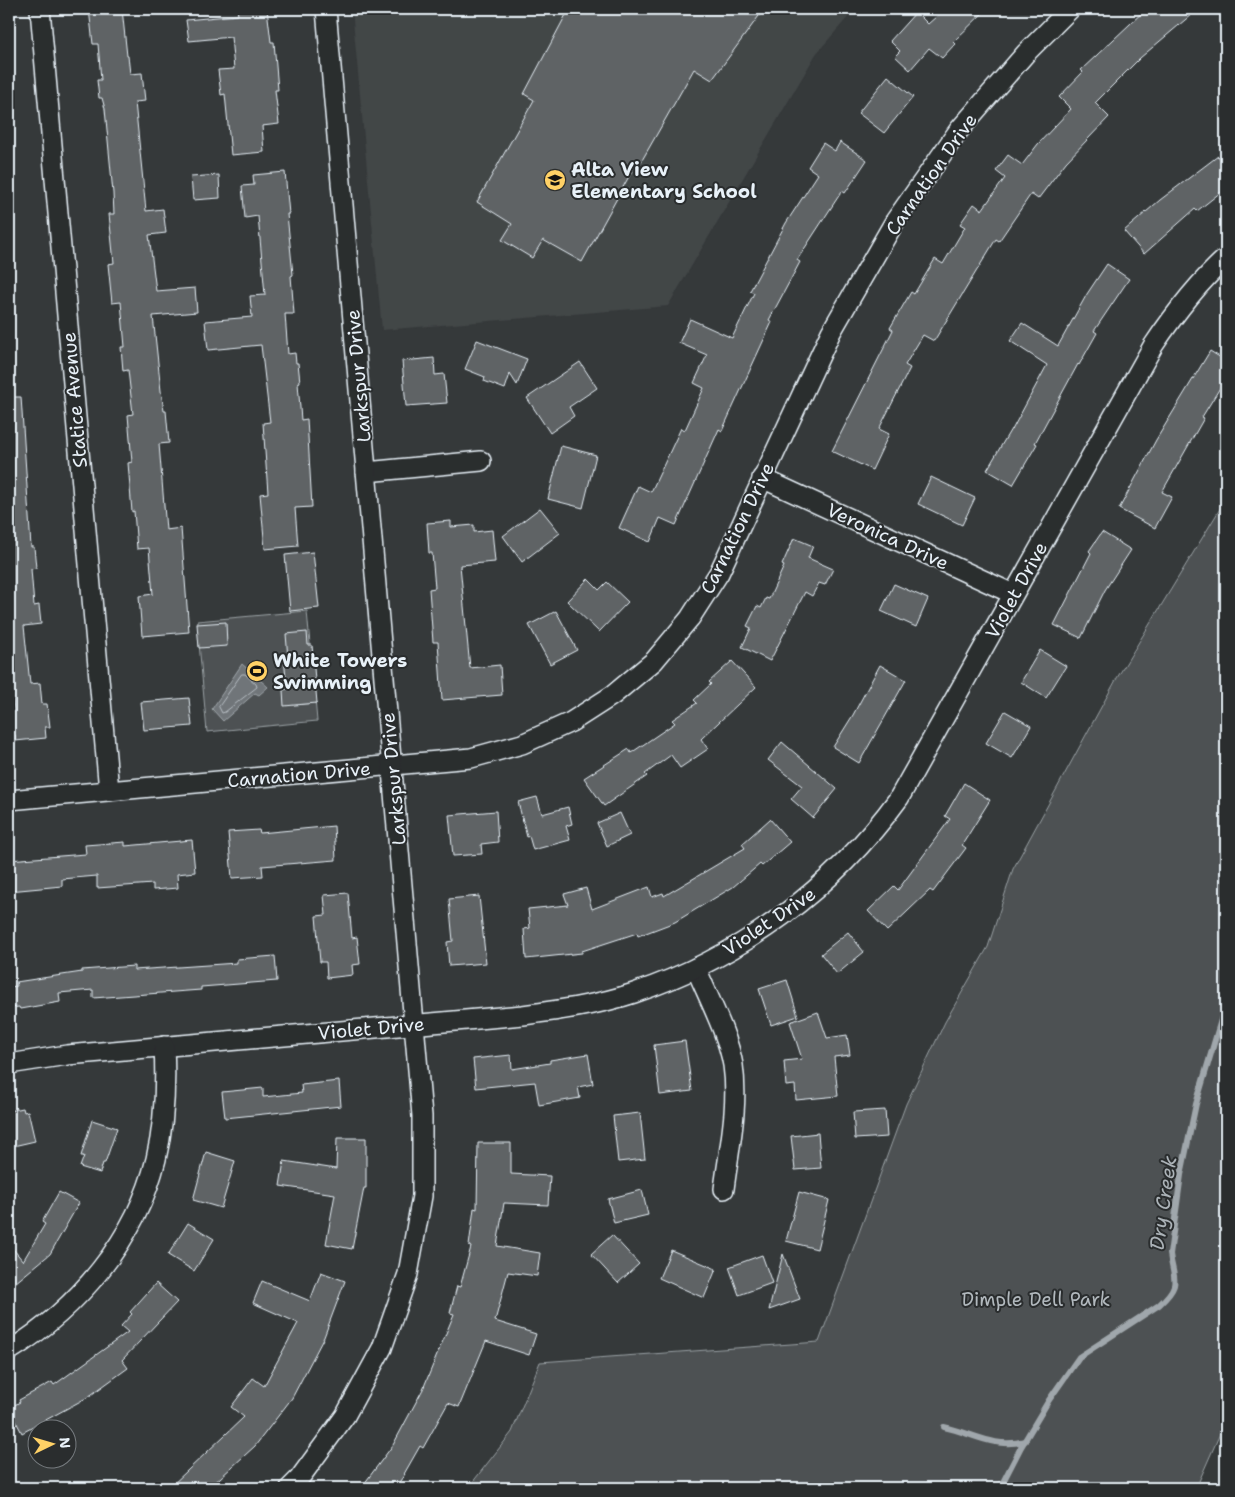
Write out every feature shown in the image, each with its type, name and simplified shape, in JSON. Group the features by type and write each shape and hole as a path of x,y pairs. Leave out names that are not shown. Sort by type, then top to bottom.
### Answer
{"street":[{"name":"Statice Avenue","path":"40,9 109,791"},
{"name":"Larkspur Drive","path":"290,1488 299,1479 345,1416 378,1357 408,1274 422,1196 422,1116 415,1024 326,9"},
{"name":"Carnation Drive","path":"9,800 471,758 522,744 571,722 613,695 654,661 690,618 719,573 831,332 895,221 959,130 1026,53 1070,9"},
{"name":"Violet Drive","path":"9,1064 67,1055 523,1015 584,1006 634,993 696,968 740,945 782,917 820,887 877,828 899,798 1153,346 1178,309 1226,258"},
{"path":"366,472 481,461"},
{"name":"Veronica Drive","path":"762,478 1013,594"},
{"path":"696,968 725,1038 733,1064 734,1111 724,1189"},
{"path":"9,1351 31,1337 67,1307 98,1272 123,1238 142,1200 156,1161 163,1122 166,1081 164,1046"}],"shaded area":[{"name":"Alta View Elementary School","path":"352,9 855,9 816,54 668,306 382,330"}],"green space":[{"name":"Dimple Dell Park","path":"1226,499 1226,1420 1196,1488 468,1488 512,1432 540,1362 819,1342 906,1104 945,1022 988,947 1013,869 1117,678"},
{"name":"White Towers Swimming","path":"307,611 317,721 207,732 197,621"}],"water":[{"path":"242,664 268,687 259,695 255,693 223,721 212,709"}],"building":[{"path":"89,9 122,9 130,74 142,73 145,101 135,102 146,211 163,209 166,233 149,235 156,291 195,288 197,312 153,316 169,443 159,444 166,530 181,528 189,632 142,636 139,596 153,594 149,548 137,549 134,511 132,512 128,463 132,462 128,415 133,414 128,370 123,371 121,347 125,347 121,302 112,303 108,264 114,263 109,214 114,214 113,193 105,109 102,98 99,98 97,80 101,80 98,44 93,44"},
{"path":"237,9 267,9 271,42 274,42 278,90 275,90 279,124 262,126 264,152 231,155 225,94 221,95 218,70 234,69 231,37 189,41 186,20 238,15"},
{"path":"569,9 764,9 712,80 694,69 641,162 638,160 582,262 543,240 532,258 502,240 512,224 477,202 534,100 524,94"},
{"path":"945,9 987,9 953,42 955,44 942,58 929,48 910,70 895,56 900,51 890,41 916,12 928,24"},
{"path":"1146,9 1198,9 1140,58 1095,103 1109,117 1066,162 1038,199 1031,194 999,241 996,239 934,341 923,335 905,365 910,368 879,429 889,434 872,470 832,451 893,330 890,328 911,292 914,294 935,259 943,264 965,227 960,224 974,204 982,210 1005,178 996,171 1008,155 1022,165 1038,144 1071,109 1059,97 1083,72 1081,70"},
{"path":"888,76 913,97 884,133 858,113"},
{"path":"840,142 867,160 845,193 842,191 797,260 800,262 769,320 772,322 722,431 719,429 676,525 660,518 650,542 619,528 638,486 651,492 681,428 685,430 704,388 694,383 707,355 679,343 690,319 732,338 754,293 750,291 786,223 818,174 808,167 823,143 835,151"},
{"path":"1218,156 1226,166 1226,188 1197,211 1195,209 1144,254 1124,231 1160,200"},
{"path":"285,172 294,314 285,314 288,354 295,353 296,363 298,363 301,420 307,419 312,507 295,508 298,546 265,549 260,494 268,493 263,423 270,422 261,345 208,350 205,321 252,317 250,296 265,295 258,216 245,218 242,186 254,185 253,175"},
{"path":"219,175 220,198 193,200 191,177"},
{"path":"1107,264 1129,279 1094,331 1097,333 1078,364 1035,443 1037,444 1013,485 987,470 1012,430 1047,365 1010,341 1022,323 1058,346 1087,294"},
{"path":"477,340 527,359 517,385 510,374 505,389 484,381 485,377 465,369"},
{"path":"1210,351 1226,361 1226,378 1202,417 1204,418 1162,492 1172,497 1155,528 1119,509 1156,440"},
{"path":"434,358 435,375 444,374 447,403 406,406 402,361"},
{"path":"580,362 597,388 569,407 574,416 550,433 527,398"},
{"path":"9,397 21,397 31,547 34,547 36,568 31,569 34,606 39,605 41,624 24,626 30,684 40,683 42,704 47,704 50,727 45,727 46,738 15,741 11,712 14,711 9,654"},
{"path":"561,446 596,455 583,508 548,499"},
{"path":"931,477 975,498 962,525 918,504"},
{"path":"540,508 560,533 522,562 503,536"},
{"path":"451,521 451,527 474,525 474,532 492,530 495,562 460,565 470,668 500,665 502,695 442,700 438,642 433,642 429,589 435,588 432,553 429,553 427,523"},
{"path":"1102,532 1131,550 1105,590 1081,638 1054,625 1091,553 1089,551"},
{"path":"794,538 813,546 808,558 833,569 825,585 819,583 812,596 805,592 770,661 742,647 751,628 747,626 757,606 761,608 766,598 769,599"},
{"path":"313,552 319,608 290,611 285,555"},
{"path":"588,579 599,590 607,582 628,602 599,632 567,601"},
{"path":"894,584 928,599 916,627 881,611"},
{"path":"556,611 577,650 550,664 529,625"},
{"path":"226,622 227,646 199,648 197,624"},
{"path":"307,632 308,645 312,645 317,703 284,706 283,690 287,689 284,658 288,658 286,634"},
{"path":"1040,650 1066,666 1046,698 1021,682"},
{"path":"732,661 756,687 701,739 708,749 680,768 671,755 645,774 647,776 604,806 584,778 629,749 631,753 675,723 672,720 697,703 694,700 711,684 709,682"},
{"path":"880,665 906,680 859,763 833,747"},
{"path":"189,698 192,726 144,730 141,702"},
{"path":"1005,711 1031,726 1012,758 986,743"},
{"path":"782,742 837,789 813,818 791,799 802,786 768,760"},
{"path":"964,783 990,800 962,845 966,848 933,892 930,890 887,931 868,911 894,886 898,890 950,819 945,816"},
{"path":"537,797 542,814 568,807 572,824 566,826 570,840 533,850 529,836 527,837 518,802"},
{"path":"496,811 498,842 481,844 482,854 453,856 449,815"},
{"path":"620,813 630,835 607,846 597,823"},
{"path":"770,819 790,842 733,887 675,922 638,936 637,933 582,951 582,953 526,959 524,929 530,928 528,909 568,905 564,894 586,888 592,909 649,887 652,897 663,893 664,896 745,848 742,844"},
{"path":"334,826 336,860 262,866 263,876 232,878 228,832 259,830 260,833"},
{"path":"192,840 195,872 177,874 178,888 153,890 153,884 97,888 97,876 62,879 62,886 9,891 9,860 86,854 85,845 125,842 125,846"},
{"path":"348,893 352,938 357,937 360,964 352,965 353,975 327,978 326,962 320,962 316,916 326,915 324,895"},
{"path":"479,896 486,963 449,966 447,942 453,941 449,899"},
{"path":"848,932 864,952 837,974 821,954"},
{"path":"275,956 277,981 201,987 201,990 93,998 93,990 59,993 60,1002 20,1009 19,1007 9,1008 9,987 17,986 16,982 82,972 82,970 134,966 134,970 237,963 237,959"},
{"path":"787,980 798,1016 771,1025 759,989"},
{"path":"818,1012 827,1038 847,1035 850,1055 834,1057 838,1096 796,1100 795,1085 786,1086 784,1061 802,1059 790,1022"},
{"path":"685,1041 692,1091 660,1095 654,1045"},
{"path":"588,1054 593,1084 578,1087 580,1098 539,1105 535,1082 476,1088 473,1059 511,1055 512,1069"},
{"path":"339,1081 341,1106 225,1118 222,1092 263,1088 263,1097 302,1093 301,1085"},
{"path":"23,1108 24,1112 28,1111 35,1141 9,1147 9,1111"},
{"path":"885,1110 887,1137 855,1139 853,1112"},
{"path":"640,1113 645,1159 618,1162 613,1116"},
{"path":"92,1120 117,1128 100,1173 80,1167 84,1156 81,1156"},
{"path":"818,1133 821,1168 795,1170 791,1136"},
{"path":"337,1138 366,1138 366,1188 364,1188 352,1249 326,1244 335,1194 280,1186 284,1161 336,1169"},
{"path":"478,1143 511,1143 511,1174 550,1176 548,1205 504,1203 497,1246 540,1253 537,1276 508,1272 495,1321 536,1334 529,1355 486,1341 459,1407 448,1403 423,1448 420,1446 395,1488 361,1488 393,1445 423,1389 454,1314 450,1313 457,1286 460,1287 471,1247 469,1246 474,1208 477,1209"},
{"path":"206,1152 235,1161 221,1208 193,1200"},
{"path":"642,1190 648,1215 614,1223 608,1199"},
{"path":"59,1192 79,1203 50,1254 9,1288 9,1244 23,1261 45,1224 42,1222"},
{"path":"799,1192 829,1200 817,1249 786,1241"},
{"path":"188,1223 214,1239 194,1271 168,1255"},
{"path":"612,1235 639,1264 618,1283 591,1254"},
{"path":"671,1250 716,1269 704,1298 659,1278"},
{"path":"783,1254 800,1299 769,1310"},
{"path":"762,1255 772,1283 739,1295 729,1267"},
{"path":"321,1272 345,1281 324,1337 292,1398 255,1446 209,1488 169,1488 244,1417 231,1407 253,1378 264,1386 298,1323 253,1303 262,1281 310,1301"},
{"path":"156,1283 177,1302 122,1360 128,1368 88,1397 46,1420 28,1420 28,1430 22,1433 9,1408 20,1402 19,1400 52,1382 54,1385 128,1332 121,1326 132,1314 130,1312"}],"waterway":[{"name":"Dry Creek","path":"996,1488 1003,1482 1049,1400 1079,1357 1159,1305 1174,1286 1175,1281 1170,1254 1181,1175 1196,1104 1226,1003"},
{"path":"944,1427 993,1442 1014,1443 1025,1441"}],"place":[{"name":"Alta View Elementary School","path":"555,180"},
{"name":"White Towers Swimming","path":"257,671"}]}
